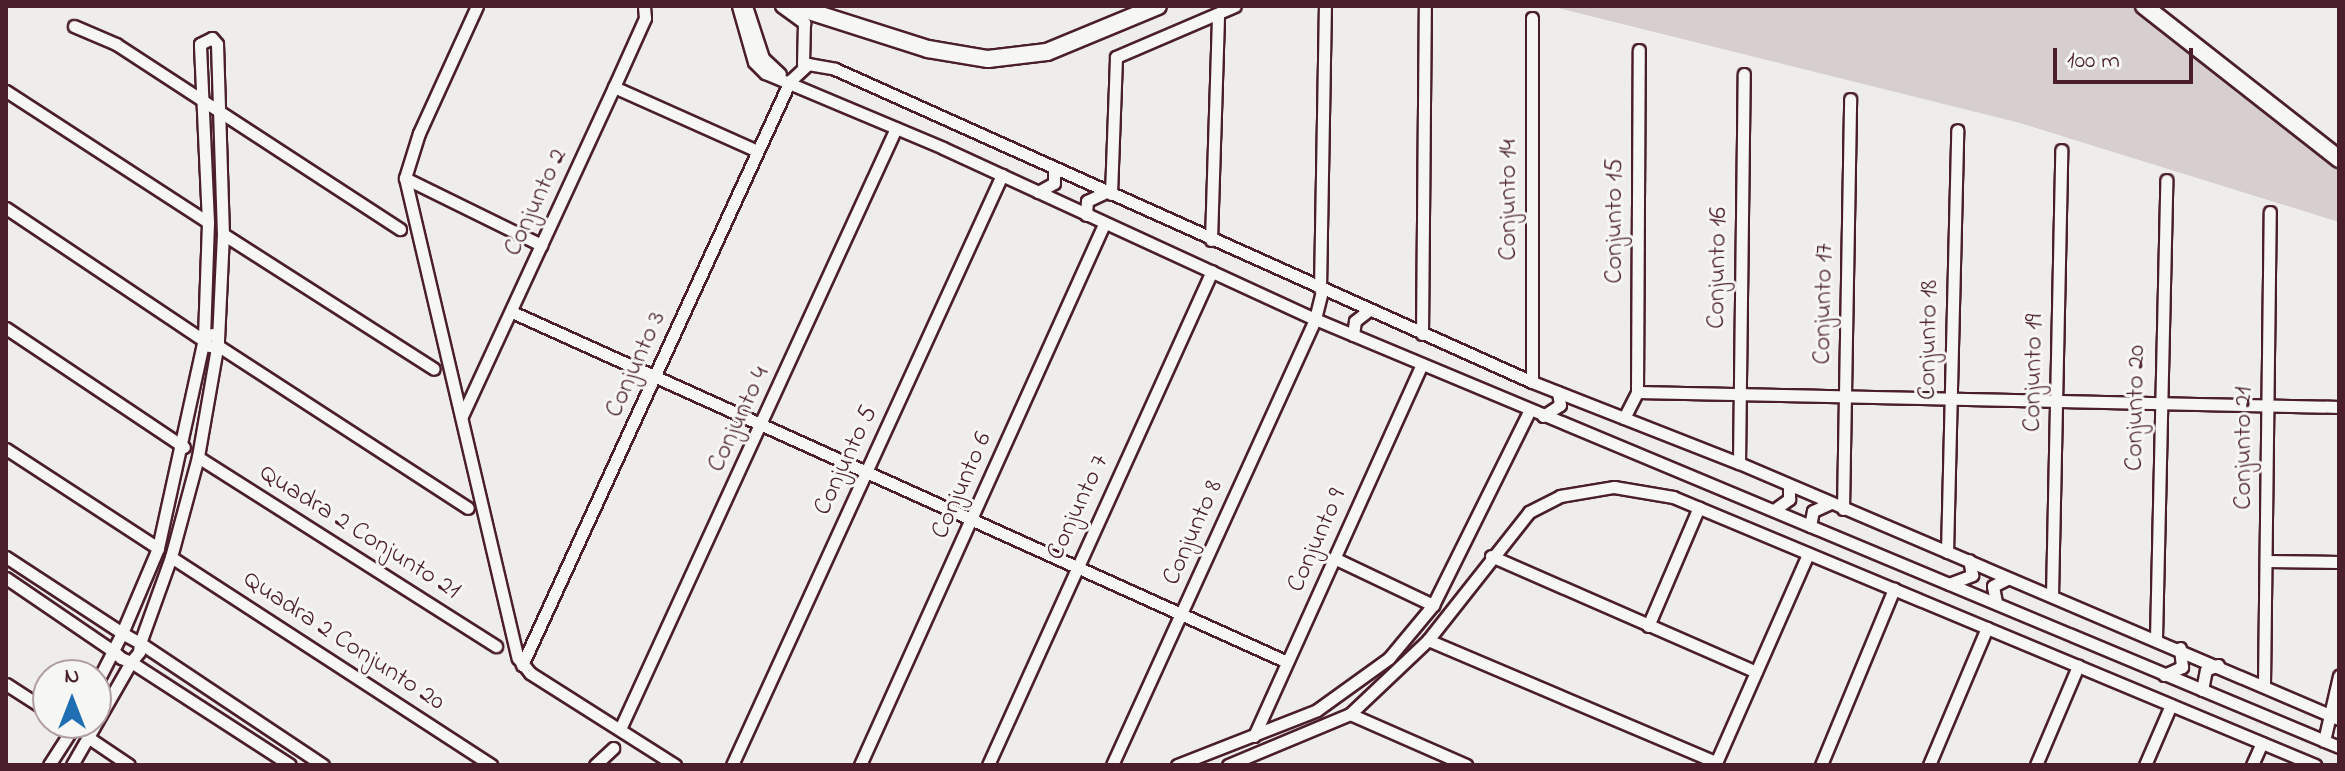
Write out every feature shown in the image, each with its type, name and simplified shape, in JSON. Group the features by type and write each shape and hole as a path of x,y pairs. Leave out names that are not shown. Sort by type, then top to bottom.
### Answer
{"street":[{"path":"477,6 419,133 405,178 522,665 675,765"},
{"name":"Conjunto 2","path":"462,416 645,18 644,6"},
{"path":"738,6 758,69 1002,175 1315,319 2339,747"},
{"path":"746,6 763,58 790,81"},
{"path":"781,6 804,23 806,64"},
{"path":"793,6 950,55 1008,59 1047,52 1158,6"},
{"path":"1108,193 1115,63 1122,54 1235,6"},
{"name":"Conjunto 8","path":"1112,765 1315,319 1321,290 1325,6"},
{"path":"1422,334 1425,6"},
{"path":"2144,6 2338,155"},
{"path":"806,64 810,11"},
{"path":"1211,240 1218,14"},
{"name":"Conjunto 14","path":"1532,18 1532,382"},
{"path":"74,26 116,44 400,229"},
{"path":"109,659 158,548 184,447 203,340 208,222 200,44 212,38 217,44 223,234 217,343 198,457 171,557 140,643 112,696"},
{"name":"Conjunto 15","path":"1637,392 1639,50"},
{"path":"806,64 835,69 1321,290 1532,382 1739,463 2334,716"},
{"name":"Conjunto 3","path":"522,665 790,81 806,64"},
{"name":"Conjunto 16","path":"1739,463 1744,74"},
{"path":"614,87 757,151"},
{"path":"6,91 208,222"},
{"name":"Conjunto 17","path":"1843,509 1850,99"},
{"name":"Conjunto 4","path":"620,729 896,128"},
{"name":"Conjunto 18","path":"1947,552 1957,130"},
{"name":"Conjunto 19","path":"2052,596 2061,150"},
{"path":"1038,192 1054,183 1054,168"},
{"name":"Conjunto 5","path":"732,765 1002,175"},
{"path":"405,178 541,245"},
{"name":"Conjunto 20","path":"2156,638 2158,404 2166,180"},
{"path":"1086,215 1087,201 1108,193"},
{"path":"6,208 203,340 217,343 468,508"},
{"name":"Conjunto 21","path":"2264,684 2270,212"},
{"name":"Conjunto 6","path":"860,765 1104,224"},
{"path":"223,234 434,369"},
{"name":"Conjunto 7","path":"988,765 1212,271"},
{"path":"1353,335 1357,318 1368,311"},
{"path":"512,312 1287,662"},
{"path":"6,328 184,447"},
{"name":"Conjunto 9","path":"1254,736 1422,364"},
{"path":"1543,416 1560,405 1558,392"},
{"path":"1624,418 1637,392 2339,407"},
{"path":"1177,765 1317,710 1358,684 1389,658 1433,605 1530,410"},
{"path":"6,449 158,548"},
{"name":"Quadra 2 Conjunto 21","path":"198,457 496,646"},
{"path":"1774,510 1789,499 1789,486"},
{"path":"1228,765 1350,714 1428,640 1491,556 1529,512 1560,496 1614,487 1640,488 1699,507 2315,765"},
{"path":"1810,526 1813,511 1830,503"},
{"path":"1648,626 1699,507"},
{"path":"1428,640 1716,763 1808,554"},
{"path":"1491,556 1756,672"},
{"path":"6,557 323,765"},
{"name":"Quadra 2 Conjunto 20","path":"171,557 491,765"},
{"path":"1334,558 1433,605"},
{"path":"1949,584 1972,575 1969,560"},
{"path":"2267,561 2339,562"},
{"path":"6,578 290,765"},
{"path":"1996,602 1993,586 2007,579"},
{"path":"1821,765 1894,589"},
{"path":"1929,765 1987,628"},
{"path":"2164,675 2182,667 2180,648"},
{"path":"2202,690 2206,670 2218,665"},
{"path":"2036,765 2078,666"},
{"path":"2324,741 2334,716 2339,676"},
{"path":"6,684 32,701"},
{"path":"2145,765 2171,705"},
{"path":"1350,714 1466,765"},
{"path":"49,765 64,739"},
{"path":"72,765 88,739"},
{"path":"90,739 129,765"},
{"path":"2252,765 2262,743"},
{"path":"595,765 613,748"}],"shaded area":[{"path":"1550,6 2146,6 2339,163 2339,222 2020,123"}]}
